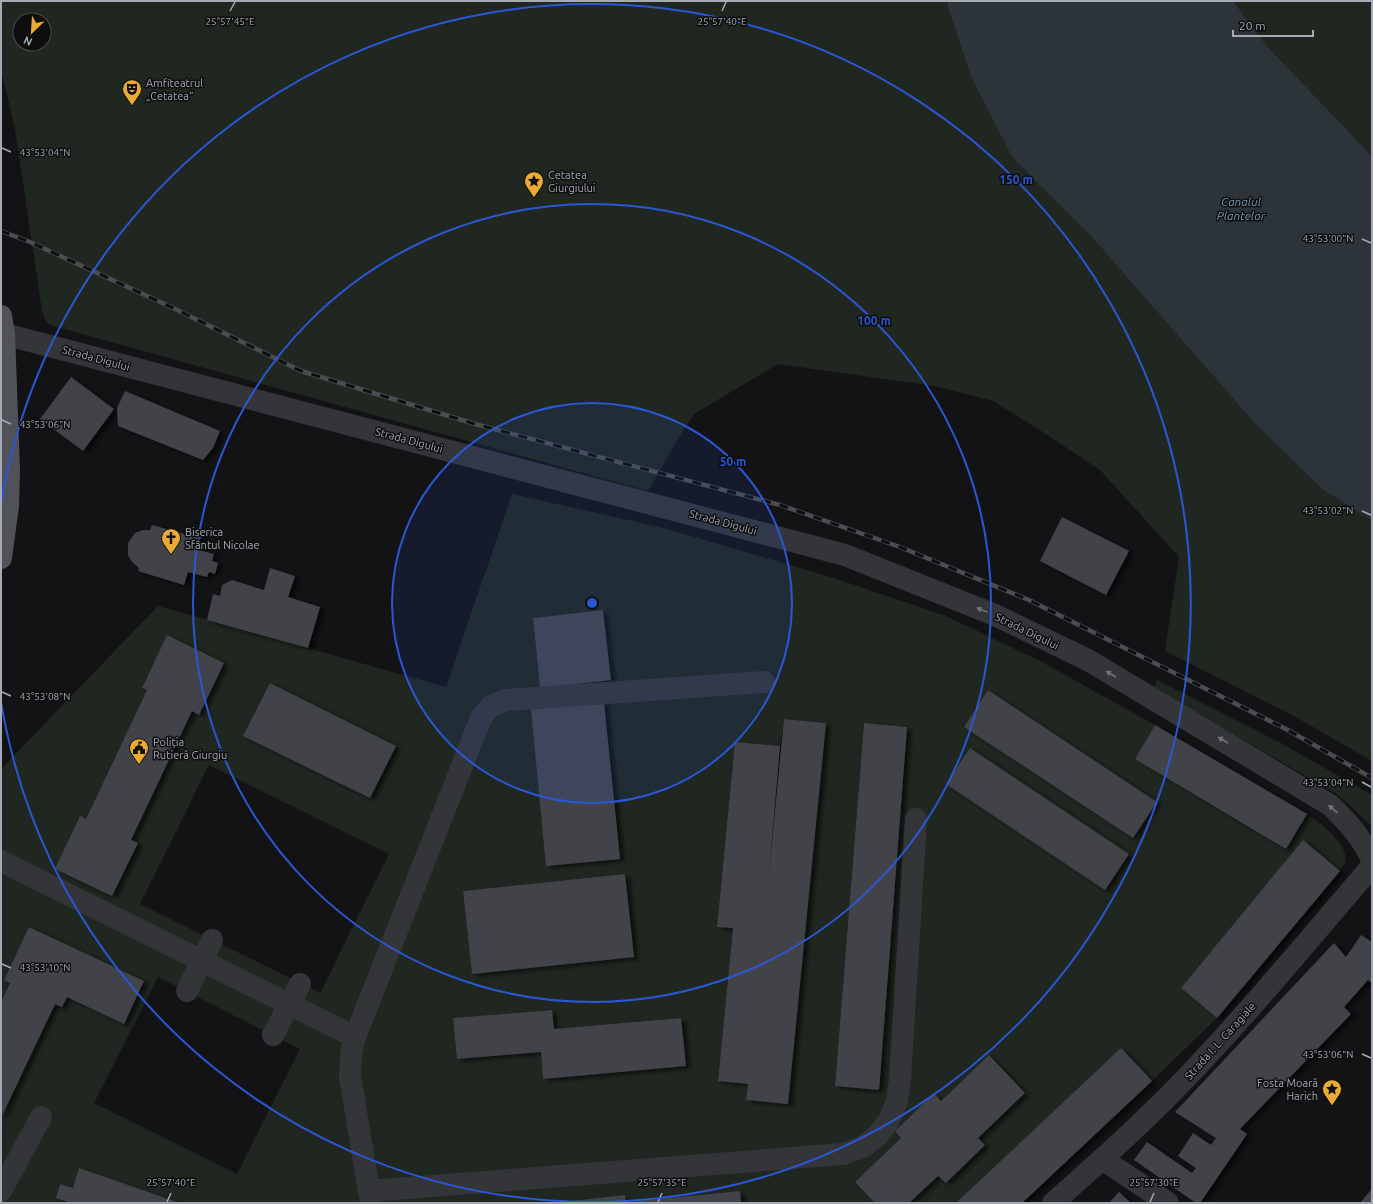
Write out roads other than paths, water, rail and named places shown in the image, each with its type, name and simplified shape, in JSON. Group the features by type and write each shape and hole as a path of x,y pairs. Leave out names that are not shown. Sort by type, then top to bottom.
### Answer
{"main road":[{"path":"1,558 8,506 9,470 2,325"}],"street":[{"name":"Strada Digului","path":"2,325 846,554 995,615 1088,660 1330,805 1359,838 1372,860"},
{"path":"764,682 506,700 490,706 481,718 355,1037 351,1054 350,1076 370,1197 843,1154 863,1147 877,1136 888,1122 897,1101 900,1080 916,819"},
{"path":"1,861 355,1037"},
{"name":"Strada I. L. Caragiale","path":"1053,1203 1102,1160 1185,1079 1231,1030 1372,866"},
{"path":"187,991 212,940"},
{"path":"273,1035 300,984"},
{"path":"1,1191 41,1117"},
{"path":"1102,1160 1168,1203"}],"water":[{"name":"Canalul Plantelor","path":"946,1 1233,1 1266,45 1372,156 1372,520 1323,490 1254,422 1092,237 1012,157 971,77"}],"railway":[{"path":"1,231 30,242 171,307 301,371 475,424 780,505 900,547 1029,600 1286,729 1372,778"}],"place":[{"name":"Amfiteatrul „Cetatea“","path":"132,106"},
{"name":"Cetatea Giurgiului","path":"534,198"},
{"name":"Biserica Sfântul Nicolae","path":"171,555"},
{"name":"Poliția Rutieră Giurgiu","path":"139,765"},
{"name":"Fosta Moară Harich","path":"1332,1106"}]}
